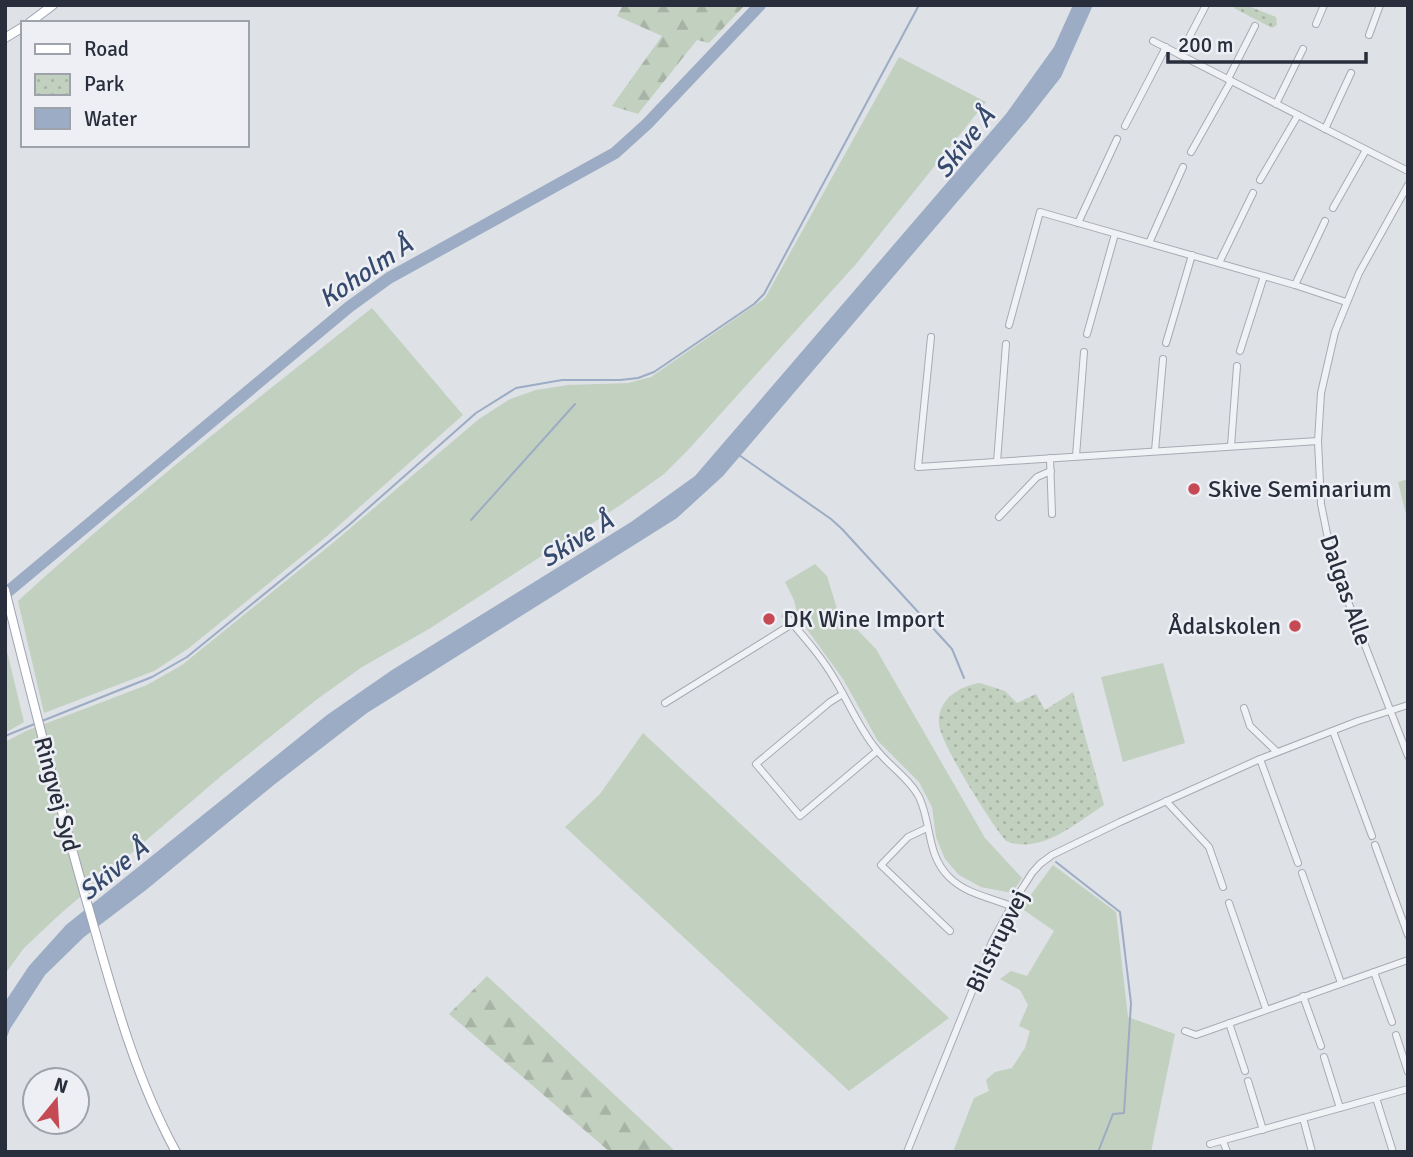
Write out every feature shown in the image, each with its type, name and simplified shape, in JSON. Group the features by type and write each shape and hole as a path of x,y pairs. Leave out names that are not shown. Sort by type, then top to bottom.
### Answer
{"main road":[{"path":"32,21 53,5"},
{"path":"5,38 21,28"},
{"name":"Ringvej Syd","path":"5,590 51,777 104,964 137,1066 176,1152"}],"street":[{"path":"1181,55 1206,5"},
{"path":"1316,24 1324,5"},
{"path":"1369,35 1380,5"},
{"path":"1191,152 1230,80 1255,26"},
{"path":"1153,41 1408,171"},
{"path":"1125,127 1166,47"},
{"path":"1276,104 1303,49"},
{"path":"1325,129 1351,73"},
{"path":"1260,180 1298,115"},
{"path":"1078,223 1117,139"},
{"path":"1333,208 1366,150"},
{"path":"1149,243 1183,167"},
{"name":"Dalgas Alle","path":"1408,185 1346,302 1326,369 1318,441 1321,504 1333,563 1408,756"},
{"path":"1219,263 1254,193"},
{"path":"1009,325 1040,212 1346,302"},
{"path":"1295,285 1325,221"},
{"path":"1087,334 1115,234"},
{"path":"1166,343 1192,255"},
{"path":"1240,351 1264,276"},
{"path":"931,337 918,467 1318,441"},
{"path":"997,462 1006,344"},
{"path":"1076,456 1084,352"},
{"path":"1154,451 1163,359"},
{"path":"1231,446 1237,366"},
{"path":"1050,458 1052,514"},
{"path":"999,517 1037,477 1051,471"},
{"path":"786,616 824,663 877,751 918,795 931,848 948,876 960,887 974,894 1011,906"},
{"path":"665,703 792,624"},
{"path":"843,694 756,764 800,816 877,751"},
{"name":"Bilstrupvej","path":"907,1152 992,942 1032,873 1052,855 1259,759 1408,705"},
{"path":"1244,708 1250,726 1277,752"},
{"path":"1333,731 1372,836"},
{"path":"1259,759 1298,863"},
{"path":"1166,800 1209,848 1223,887"},
{"path":"927,828 908,837 881,865 950,931"},
{"path":"1375,845 1408,935"},
{"path":"1302,873 1341,984"},
{"path":"1229,904 1266,1009"},
{"path":"1185,1031 1196,1034 1408,960"},
{"path":"1374,972 1392,1022"},
{"path":"1303,996 1321,1046"},
{"path":"1229,1023 1245,1072"},
{"path":"1396,1035 1408,1072"},
{"path":"1324,1057 1340,1108"},
{"path":"1248,1081 1263,1129"},
{"path":"1210,1144 1408,1089"},
{"path":"1376,1098 1393,1152"},
{"path":"1303,1118 1312,1152"},
{"path":"1223,1141 1227,1152"}],"green space":[{"path":"623,5 745,5 709,43 697,40 638,114 612,106 662,36 617,16"},
{"path":"1234,5 1246,5 1276,17 1277,25 1272,28 1234,8"},
{"path":"899,57 986,102 856,264 688,450 664,474 622,504 429,629 362,667 316,700 220,777 59,915 24,948 5,974 5,742 26,731 147,685 182,665 334,542 479,419 510,399 536,390 568,385 628,383 651,377 765,298"},
{"path":"372,308 463,415 327,536 189,648 154,671 44,713 18,601 148,488"},
{"path":"1408,479 1408,522 1398,482"},
{"path":"815,564 827,576 837,609 876,649 985,838 1022,878 1012,893 981,887 959,875 945,859 936,837 932,807 919,782 878,741 843,679 798,617 794,600 785,582"},
{"path":"5,643 24,722 5,733"},
{"path":"1163,663 1185,743 1123,762 1101,677"},
{"path":"980,683 1005,691 1017,703 1036,694 1045,710 1073,692 1104,805 1045,841 1019,844 1006,841 957,765 939,724 942,708 951,696 964,687"},
{"path":"643,733 949,1018 849,1091 565,827 600,794"},
{"path":"1053,865 1116,912 1128,1017 1175,1034 1151,1152 953,1152 974,1098 989,1091 986,1080 995,1072 1012,1068 1025,1048 1030,1031 1019,1026 1028,1005 1020,990 1000,979 1011,971 1027,976 1054,931 1021,908"},
{"path":"487,976 676,1152 610,1152 449,1014"}],"water":[{"path":"1073,5 1093,5 1061,77 723,476 677,518 367,713 275,784 84,937 45,975 10,1029 5,1042 5,1002 29,966 66,925 327,715 392,670 631,522 695,476 1006,114 1054,47"}],"waterway":[{"name":"Koholm Å","path":"5,594 349,307 389,278 615,153 647,124 760,5"},
{"path":"42,721 152,677 187,657 349,525 476,413 516,388 562,380 638,378 654,372 754,304 764,294 919,5"},
{"path":"471,520 575,404"},
{"path":"739,455 842,529 952,649 964,678"},
{"path":"5,736 37,723"},
{"path":"1056,862 1120,912 1131,1003 1124,1113 1113,1114 1098,1152"}],"place":[{"name":"Skive Seminarium","path":"1194,489"},
{"name":"DK Wine Import","path":"769,619"},
{"name":"Ådalskolen","path":"1295,626"}],"water label":[{"name":"Skive Å","path":"965,143"},
{"name":"Skive Å","path":"577,540"},
{"name":"Skive Å","path":"114,870"}]}
